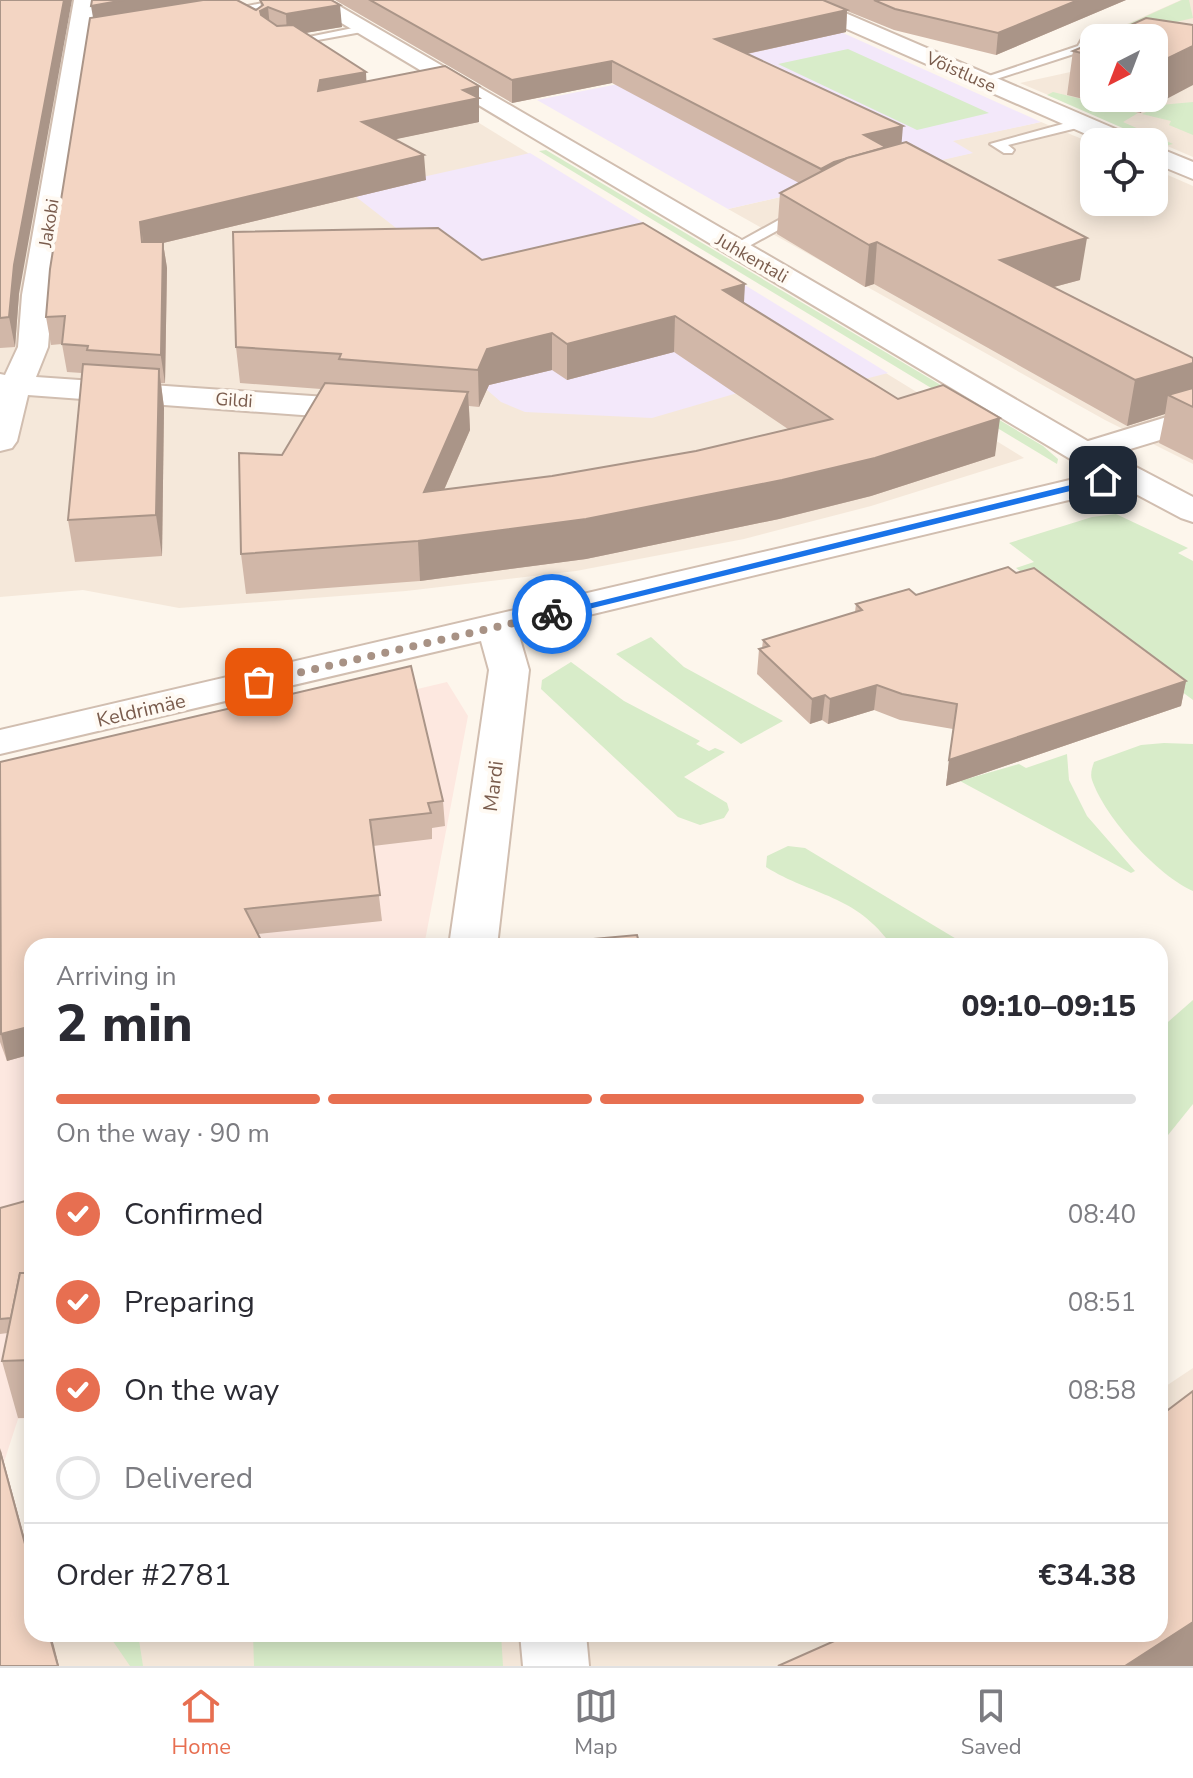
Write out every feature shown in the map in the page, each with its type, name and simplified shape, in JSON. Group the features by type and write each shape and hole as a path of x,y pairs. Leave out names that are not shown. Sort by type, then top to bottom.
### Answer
{"street":[{"name":"Jakobi","path":"0,441 8,384 33,347 37,295 87,34 85,0"},
{"name":"Juhkentali","path":"314,0 363,29 443,86 735,248 1084,453 1193,511"},
{"name":"Võistluse","path":"797,0 1093,128"},
{"path":"1168,160 1193,171"},
{"name":"Gildi","path":"8,384 399,412"},
{"path":"1084,453 1193,419"},
{"name":"Keldrimäe","path":"0,742 1071,490 1121,473"},
{"name":"Mardi","path":"474,938 509,670 497,627"},
{"path":"554,1642 556,1666"}],"lane":[{"path":"203,15 296,0"},
{"path":"233,10 245,18"},
{"path":"271,34 285,43 363,29"},
{"path":"298,41 311,49"},
{"path":"980,81 1080,49"},
{"path":"1008,150 996,144 1081,123"},
{"path":"735,248 812,206"}],"shaded area":[{"path":"0,0 49,65 145,48 432,94 1024,458 871,506 744,539 576,571 406,591 179,608 83,590 0,597"},
{"path":"770,0 1041,122 953,141 973,153 728,209 537,100 679,72"},
{"path":"1181,0 1193,0 1193,157 1168,146 1168,128 1125,128 1088,112 1168,112 1168,24 1127,24"},
{"path":"1075,71 1080,78 1080,109 1020,83"},
{"path":"1041,122 1080,138 1080,216 1168,216 1168,175 1193,186 1193,464 1105,420 728,209 971,153 951,141"},
{"path":"530,153 888,373 823,390 799,375 652,418 525,412 501,402 436,346 440,262 351,193"},
{"path":"447,682 468,716 426,938 24,938 24,1419 18,1419 4,1462 24,1536 24,1642 53,1642 59,1666 0,1666 0,788"},
{"path":"1193,1368 1193,1666 50,1666 54,1642 1168,1642 1168,1385"}],"green space":[{"path":"1182,0 1189,0 1193,18 1168,24 1129,24"},
{"path":"848,49 989,113 917,130 778,64"},
{"path":"1053,92 1080,99 1080,109 1047,95"},
{"path":"1193,102 1193,135 1169,125 1171,121 1142,114 1168,112 1168,104"},
{"path":"1086,112 1138,113 1123,122 1137,128 1123,128"},
{"path":"546,150 1043,446 1058,459 1057,464 539,151"},
{"path":"1116,514 1188,548 1178,553 1193,561 1193,700 1016,568 1034,562 1009,543 1092,517"},
{"path":"651,637 684,667 783,721 741,744 616,654"},
{"path":"571,662 624,701 700,741 696,744 709,751 715,748 725,752 684,777 727,803 729,810 724,818 700,825 678,817 541,689 542,680"},
{"path":"1193,744 1193,891 1164,873 1134,844 1108,811 1091,778 1094,762 1141,745"},
{"path":"1067,754 1069,780 1087,816 1135,871 1131,873 960,781 1019,764 1026,768"},
{"path":"788,846 805,848 955,938 885,938 864,916 848,906 766,867 767,856"},
{"path":"1193,1000 1193,1104 1168,1135 1168,1022"},
{"path":"114,1642 139,1642 143,1666 130,1666"},
{"path":"253,1642 502,1642 503,1666 254,1666"}],"building":[{"path":"0,0 64,0 14,265 9,317 0,318"},
{"path":"92,0 124,0 91,6"},
{"path":"203,0 237,0 256,10 263,5 260,0 331,0 340,5 286,14 268,7 260,11 277,26 293,25 366,72 320,80 318,91 445,66 479,86 463,90 479,98 362,122 424,155 140,222 142,242 163,242 161,355 87,350 88,346 62,344 65,316 46,317 50,269 90,18"},
{"path":"370,0 823,0 847,10 715,39 903,126 864,135 886,147 834,162 821,169 612,61 512,80"},
{"path":"874,0 1078,0 998,33 895,9"},
{"path":"1146,18 1193,25 1193,46 1168,58 1168,24 1133,24"},
{"path":"906,142 1087,238 1000,260 1193,358 1193,363 1135,380 877,242 869,245 780,193 847,158"},
{"path":"643,223 745,284 723,290 898,399 943,385 1000,418 875,458 586,519 418,541 241,554 239,453 282,455 325,383 468,392 424,492 552,476 696,451 832,419 675,316 567,344 552,333 487,349 478,370 339,359 341,354 236,347 233,232 438,228 482,260"},
{"path":"83,364 159,369 156,515 68,520"},
{"path":"1193,388 1193,407 1168,395"},
{"path":"1008,567 1016,573 1034,568 1186,681 949,760 957,704 902,694 877,685 830,699 825,695 812,699 759,649 769,646 763,640 862,610 856,604 909,589 916,595"},
{"path":"411,666 443,801 428,803 431,813 370,820 380,895 245,909 260,938 24,938 24,1028 1,1034 0,762"},
{"path":"637,935 638,938 604,938"},
{"path":"24,1201 24,1273 20,1273 11,1318 0,1319 0,1208"},
{"path":"20,1273 24,1273 24,1360 2,1361"},
{"path":"1193,1391 1193,1622 1168,1638 1168,1410"},
{"path":"0,1451 24,1540 24,1642 51,1642 58,1666 0,1666"},
{"path":"832,1642 1162,1642 1125,1666 778,1666"}],"way so far":[{"path":"259,682 552,614"}],"route":[{"path":"552,614 1057,494 1103,480"}]}
